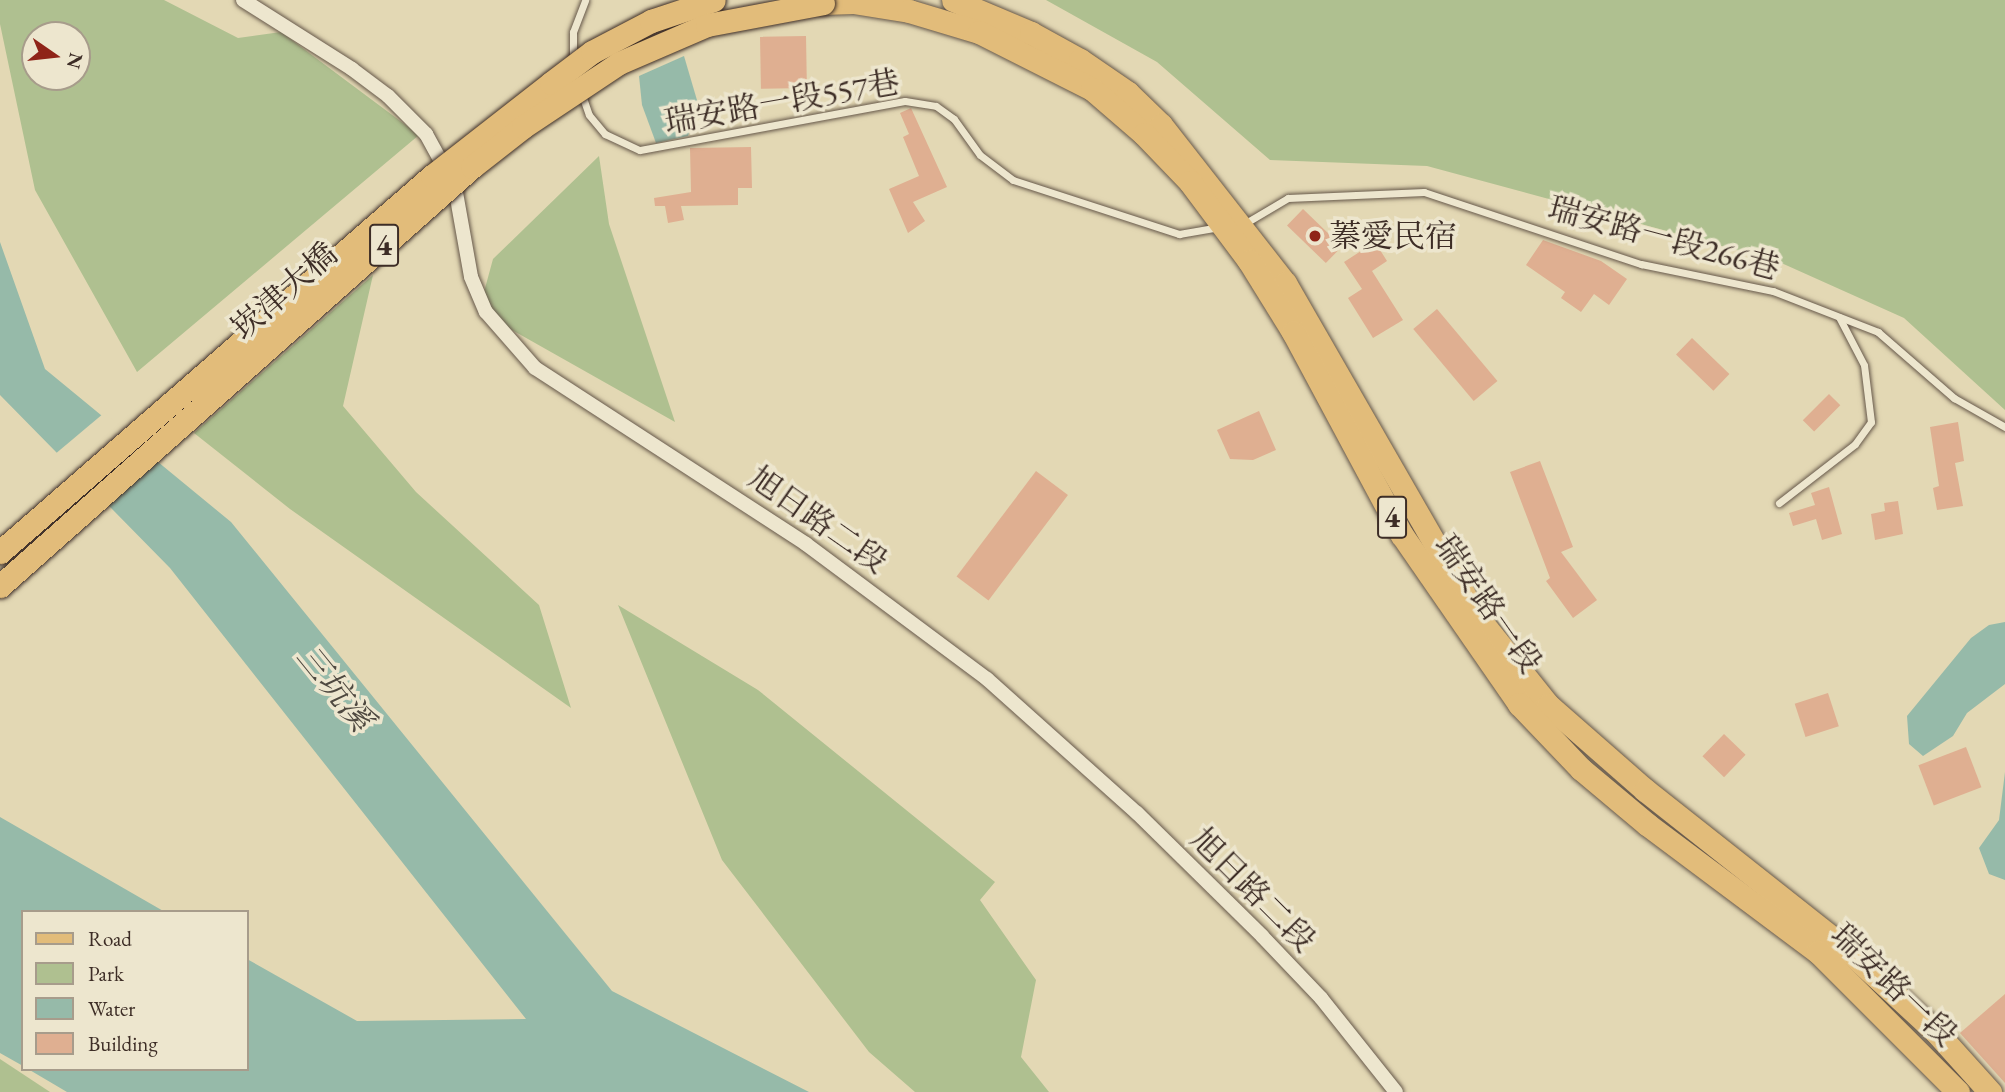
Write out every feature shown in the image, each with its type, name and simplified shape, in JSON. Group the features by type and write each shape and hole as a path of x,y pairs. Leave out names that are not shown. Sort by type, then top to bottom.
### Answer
{"main road":[{"name":"崁津大橋","path":"0,552 432,176 551,83 592,52 651,21 714,0"},
{"name":"瑞安路一段","path":"953,0 1031,33 1128,93 1161,125 1232,226 1293,332 1402,535 1520,704 1581,769 1648,825 1818,952 1958,1092"},
{"name":"瑞安路一段","path":"823,3 853,2 948,22 992,38 1092,89 1190,181 1285,283 1475,614 1548,705 1645,790 1845,948 1936,1032 1990,1092"},
{"name":"崁津大橋","path":"0,586 472,167 523,127 619,62 707,25 823,3"}],"street":[{"name":"旭日路二段","path":"243,0 361,75 426,134 455,187 471,276 486,312 535,369 806,544 987,679 1137,813 1262,936 1321,998 1396,1092"}],"lane":[{"name":"瑞安路一段557巷","path":"585,0 573,32 576,78 589,115 605,134 629,146 654,149 912,102 936,106 954,118 980,155 1013,180 1179,234 1232,226"},
{"name":"瑞安路一段266巷","path":"1232,226 1288,198 1424,192 1641,264 1773,291 1878,332 1954,398 2005,427"},
{"path":"1779,503 1855,444 1871,422 1864,365 1838,317"}],"green space":[{"path":"0,0 164,0 238,38 281,32 419,135 137,372 35,190 0,24"},
{"path":"1046,0 2005,0 2005,410 1904,318 1777,261 1427,166 1270,160 1157,62"},
{"path":"599,156 609,224 675,422 496,321 484,292 493,259"},
{"path":"373,275 343,406 416,492 539,605 571,708 290,509 194,433"},
{"path":"618,605 758,690 995,882 980,900 1036,980 1021,1057 1049,1092 915,1092 869,1052 722,860"},
{"path":"0,1059 50,1092 0,1092"}],"water":[{"path":"684,56 699,107 688,136 656,143 642,105 639,76"},
{"name":"三坑溪","path":"0,242 45,369 231,522 612,991 809,1092 67,1092 31,1071 248,1071 248,960 357,1021 526,1019 170,568 0,395"},
{"path":"2005,622 2005,684 1967,713 1953,736 1923,756 1909,744 1907,716 1971,638 1989,625"},
{"path":"2005,772 2005,880 1989,874 1979,848 1999,820"},
{"path":"0,817 162,910 21,910 21,1065 0,1053"}],"pier":[{"path":"104,413 157,457 104,506 54,455"}],"building":[{"path":"806,36 807,88 761,89 760,37"},
{"path":"911,108 947,187 913,202 925,221 908,233 889,189 919,176 903,137 909,134 900,113"},
{"path":"751,147 752,188 738,188 738,205 681,206 684,220 668,223 665,206 655,206 654,198 691,192 690,148"},
{"name":"蓁愛民宿","path":"1303,209 1342,247 1326,263 1287,226"},
{"path":"1543,240 1601,261 1627,279 1609,305 1594,294 1581,312 1561,298 1565,292 1526,265"},
{"path":"1375,242 1387,261 1372,271 1403,320 1373,338 1348,298 1362,289 1344,262"},
{"path":"1437,309 1497,381 1474,401 1413,329"},
{"path":"1692,338 1729,374 1713,391 1676,355"},
{"path":"1829,394 1840,405 1814,431 1803,420"},
{"path":"1259,411 1276,450 1253,460 1230,459 1217,430"},
{"path":"1958,422 1964,461 1955,463 1963,506 1937,510 1933,488 1939,486 1930,427"},
{"path":"1540,461 1573,547 1561,552 1597,600 1573,618 1546,581 1550,578 1510,472"},
{"path":"1036,471 1068,495 989,600 957,576"},
{"path":"1829,487 1842,534 1822,540 1816,519 1793,526 1789,513 1815,505 1811,493"},
{"path":"1898,501 1903,534 1875,540 1871,514 1885,511 1884,503"},
{"path":"1828,693 1839,726 1806,737 1795,704"},
{"path":"1724,734 1746,755 1724,777 1702,756"},
{"path":"1966,747 1981,787 1934,805 1918,765"},
{"path":"2005,994 2005,1083 1960,1033"}],"place":[{"name":"蓁愛民宿","path":"1315,236"}]}
